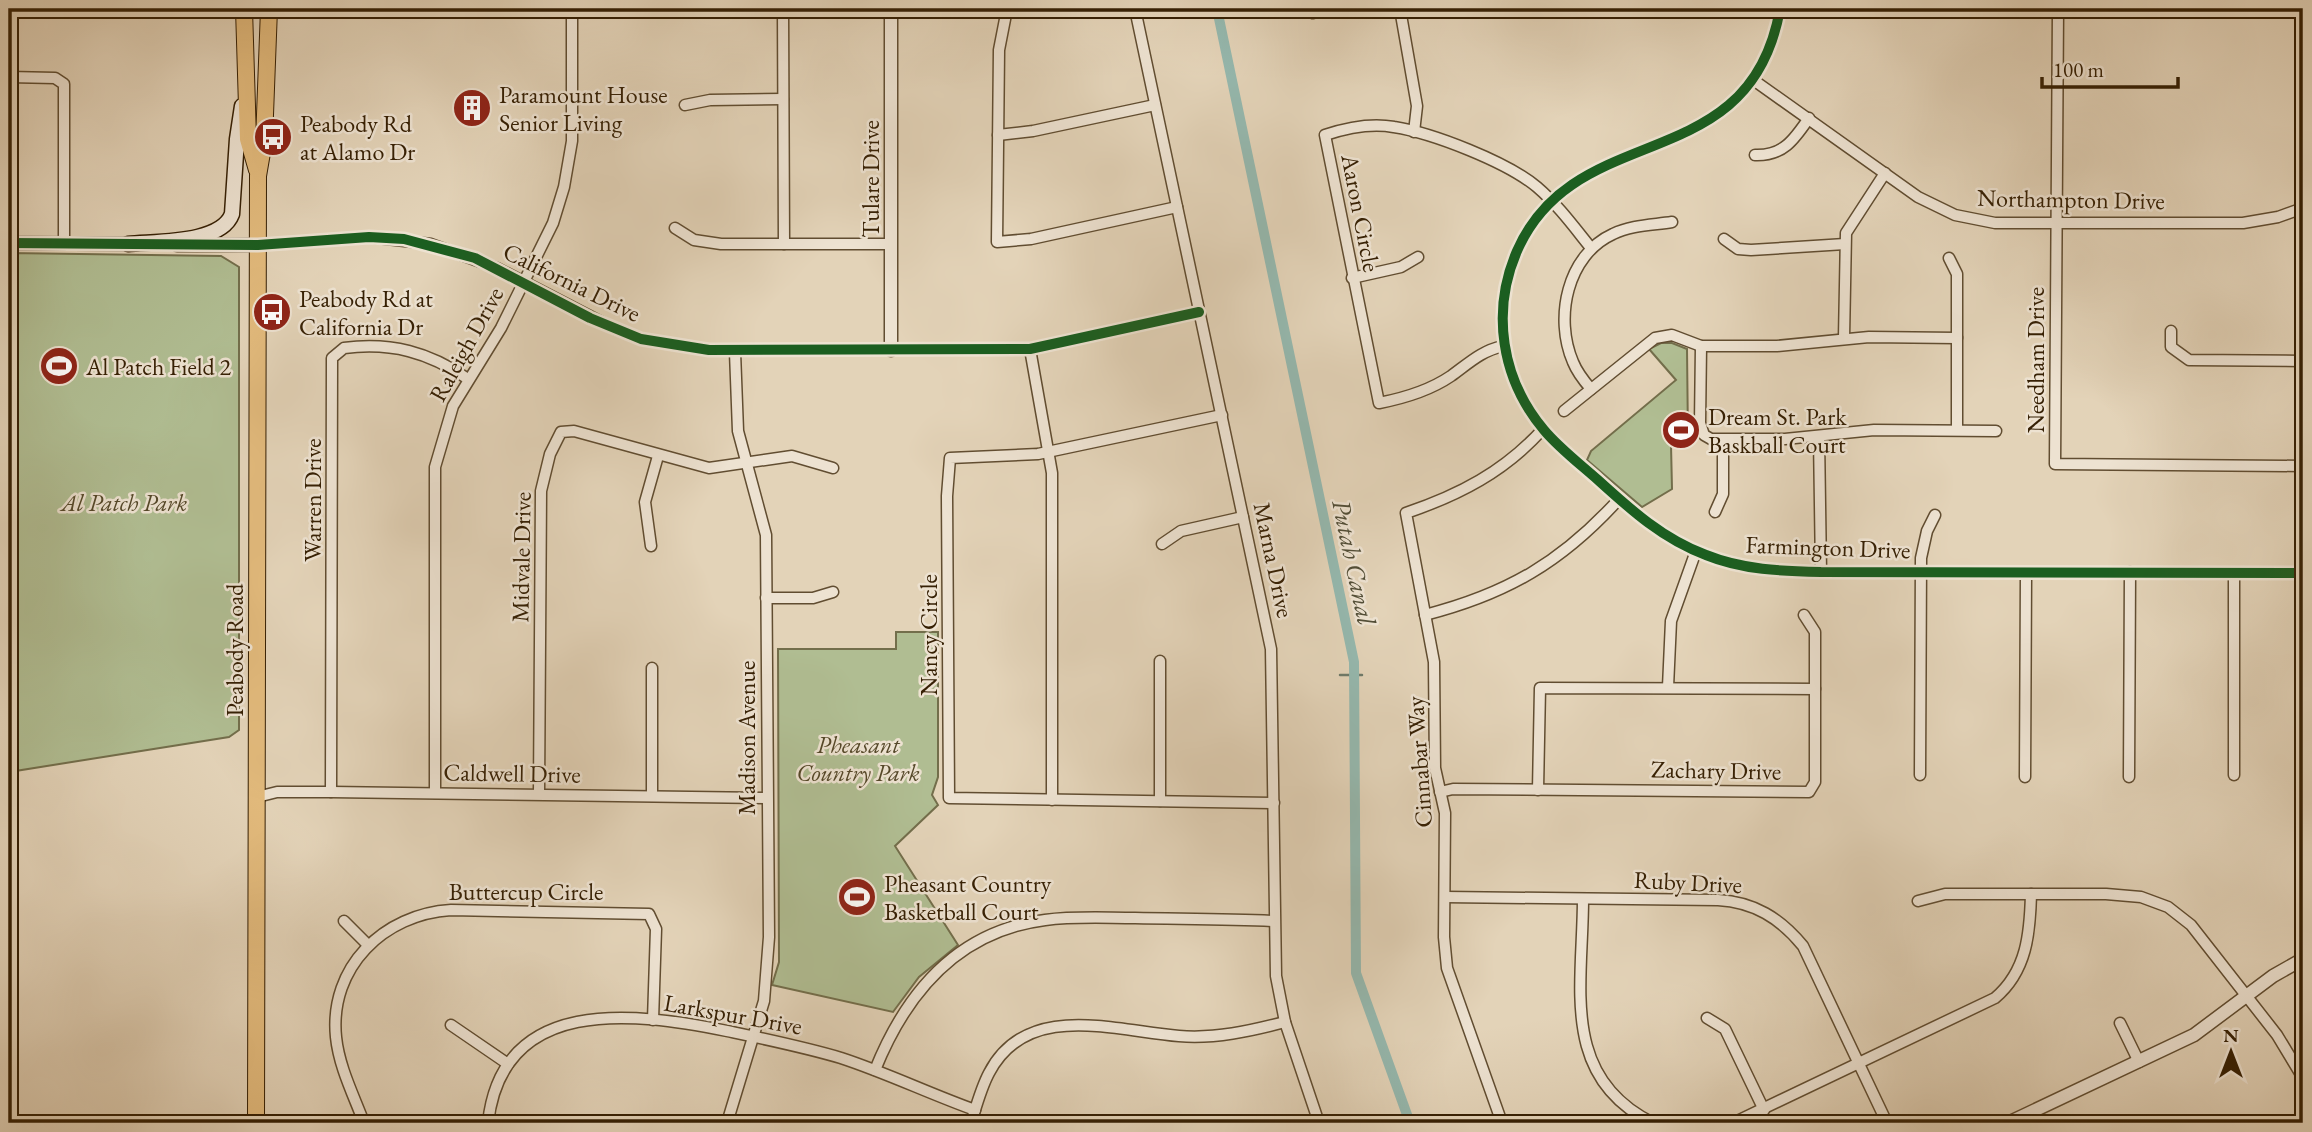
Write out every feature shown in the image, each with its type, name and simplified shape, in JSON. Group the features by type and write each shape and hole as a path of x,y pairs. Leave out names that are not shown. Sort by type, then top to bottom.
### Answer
{"main road":[{"name":"Peabody Road","path":"243,9 248,139 258,176"},
{"name":"Peabody Road","path":"256,1123 258,176 264,141 269,9"},
{"path":"128,244 205,235 227,224 232,214 237,139 245,91"}],"street":[{"name":"Raleigh Drive","path":"435,793 435,467 446,425 468,379 501,328 553,223 565,187 572,141 572,9"},
{"path":"783,9 784,244"},
{"name":"Tulare Drive","path":"891,9 891,350"},
{"path":"1007,9 999,50 997,242 1031,239 1177,207"},
{"name":"Marna Drive","path":"1135,9 1271,649 1273,920 1276,976 1285,1022 1319,1121"},
{"path":"1313,13 1328,9"},
{"path":"1400,9 1417,106 1414,132"},
{"name":"Farmington Drive","path":"1780,9 1770,46 1752,79 1732,103 1699,127 1604,165 1572,184 1552,201 1532,225 1512,265 1502,320 1503,346 1511,373 1543,429 1655,529 1696,551 1749,567 1821,572 2303,573"},
{"name":"Needham Drive","path":"2058,9 2055,464 2303,466"},
{"path":"9,77 55,78 64,84 64,244"},
{"name":"Northampton Drive","path":"1752,79 1919,197 1955,215 1995,223 2243,223 2278,217 2303,208"},
{"path":"684,105 710,100 783,99"},
{"path":"998,135 1033,131 1155,105"},
{"path":"1755,155 1768,156 1789,145 1809,118"},
{"name":"Aaron Circle","path":"1503,346 1488,349 1451,375 1414,395 1379,403 1325,135 1365,127 1393,127 1497,162 1534,185 1552,201 1591,248"},
{"path":"1844,338 1846,233 1885,173"},
{"path":"1591,390 1574,365 1564,319 1573,276 1591,248 1614,233 1672,222"},
{"path":"675,228 694,240 721,244 891,244"},
{"name":"California Drive","path":"9,243 258,245 369,237 404,239 475,258 590,318 640,339 675,346 735,352 1030,349 1199,312"},
{"path":"1724,239 1738,249 1751,250 1844,244"},
{"path":"1352,278 1401,267 1418,257"},
{"path":"1949,258 1957,274 1957,430"},
{"path":"2171,331 2171,347 2189,360 2303,361"},
{"path":"1564,411 1664,335 1683,337 1701,346 1792,346 1844,338 1957,338"},
{"path":"1701,346 1701,430 1711,439 1819,437 1874,430 1996,431"},
{"name":"Warren Drive","path":"331,792 332,358 344,348 401,347 431,356 468,379"},
{"path":"1030,349 1049,452 1052,800"},
{"name":"Madison Avenue","path":"727,1123 764,1001 768,969 766,535 736,414 735,352"},
{"path":"1049,452 1222,415"},
{"name":"Cinnabar Way","path":"1502,1123 1454,993 1445,946 1446,813 1440,792 1434,747 1434,662 1406,513 1443,501 1485,480 1543,429"},
{"name":"Midvale Drive","path":"539,794 541,491 550,454 561,432 574,431 709,468 792,456 833,467"},
{"path":"1819,437 1821,572"},
{"path":"1715,512 1723,494 1723,440"},
{"name":"Nancy Circle","path":"1049,452 950,458 947,496 949,798 1274,803"},
{"path":"651,546 645,502 658,456"},
{"path":"1425,615 1483,598 1539,570 1584,537 1619,499"},
{"path":"1920,775 1921,572 1927,531 1935,514"},
{"path":"1162,544 1181,531 1243,517"},
{"path":"1668,687 1671,621 1696,551"},
{"path":"2025,778 2026,572"},
{"path":"2129,777 2130,572"},
{"path":"2234,573 2234,775"},
{"path":"766,598 813,598 833,592"},
{"name":"Zachary Drive","path":"1440,792 1809,792 1815,782 1815,632 1804,615"},
{"path":"1160,662 1160,801"},
{"path":"652,668 652,796"},
{"path":"1538,790 1540,688 1815,689"},
{"name":"Caldwell Drive","path":"257,797 277,792 331,792 767,798"},
{"path":"1918,901 1944,894 2129,895 2168,907 2191,925 2277,1035 2303,1078"},
{"path":"1733,1123 1969,1013 2003,991 2023,958 2029,935 2031,894"},
{"name":"Ruby Drive","path":"1445,897 1729,901 1769,914 1803,946 1887,1123"},
{"path":"1583,899 1580,1017 1583,1042 1604,1084 1628,1110 1653,1123"},
{"name":"Buttercup Circle","path":"364,1123 339,1054 336,1028 344,981 368,945 393,926 419,915 442,911 645,913 654,919 656,929 653,1020"},
{"path":"875,1070 900,1016 929,978 964,949 1018,925 1076,918 1273,920"},
{"path":"344,921 368,945"},
{"path":"2008,1123 2194,1035 2303,958"},
{"name":"Larkspur Drive","path":"488,1123 490,1101 508,1064 537,1036 555,1027 594,1018 690,1024 819,1052 875,1070 975,1110"},
{"path":"1707,1018 1725,1029 1764,1110"},
{"path":"971,1123 989,1073 998,1060 1017,1040 1038,1030 1070,1024 1181,1036 1211,1036 1285,1022"},
{"path":"2120,1023 2139,1062"},
{"path":"450,1026 508,1064"},
{"path":"1306,1123 1319,1121"}],"green space":[{"name":"Al Patch Park","path":"9,253 221,256 239,267 239,730 229,737 9,772"},
{"path":"1661,343 1672,343 1687,349 1688,440 1681,439 1671,445 1672,489 1642,507 1587,460 1591,451 1676,380 1649,349"},
{"name":"Pheasant Country Park","path":"896,632 938,632 938,777 932,795 938,805 895,846 958,945 919,977 893,1012 772,985 779,962 778,649 896,649"}],"waterway":[{"name":"Putah Canal","path":"1217,9 1354,662 1356,973 1410,1123"},
{"name":"Putah Canal","path":"1340,675 1362,675"}],"cycle path":[{"path":"1780,9 1763,63 1735,100 1699,125 1579,180 1544,209 1517,251 1504,297 1505,344 1518,389 1529,410 1550,437 1648,523 1690,548 1748,567 1821,572 2303,573"},
{"path":"9,243 258,245 369,237 404,239 475,258 590,318 641,339 709,350 1030,349 1199,312"}],"place":[{"name":"Paramount House Senior Living","path":"472,108"},
{"name":"Peabody Rd at Alamo Dr","path":"273,137"},
{"name":"Peabody Rd at California Dr","path":"272,312"},
{"name":"Al Patch Field 2","path":"59,366"},
{"name":"Dream St. Park Baskball Court","path":"1681,430"},
{"name":"Pheasant Country Basketball Court","path":"857,897"}]}
